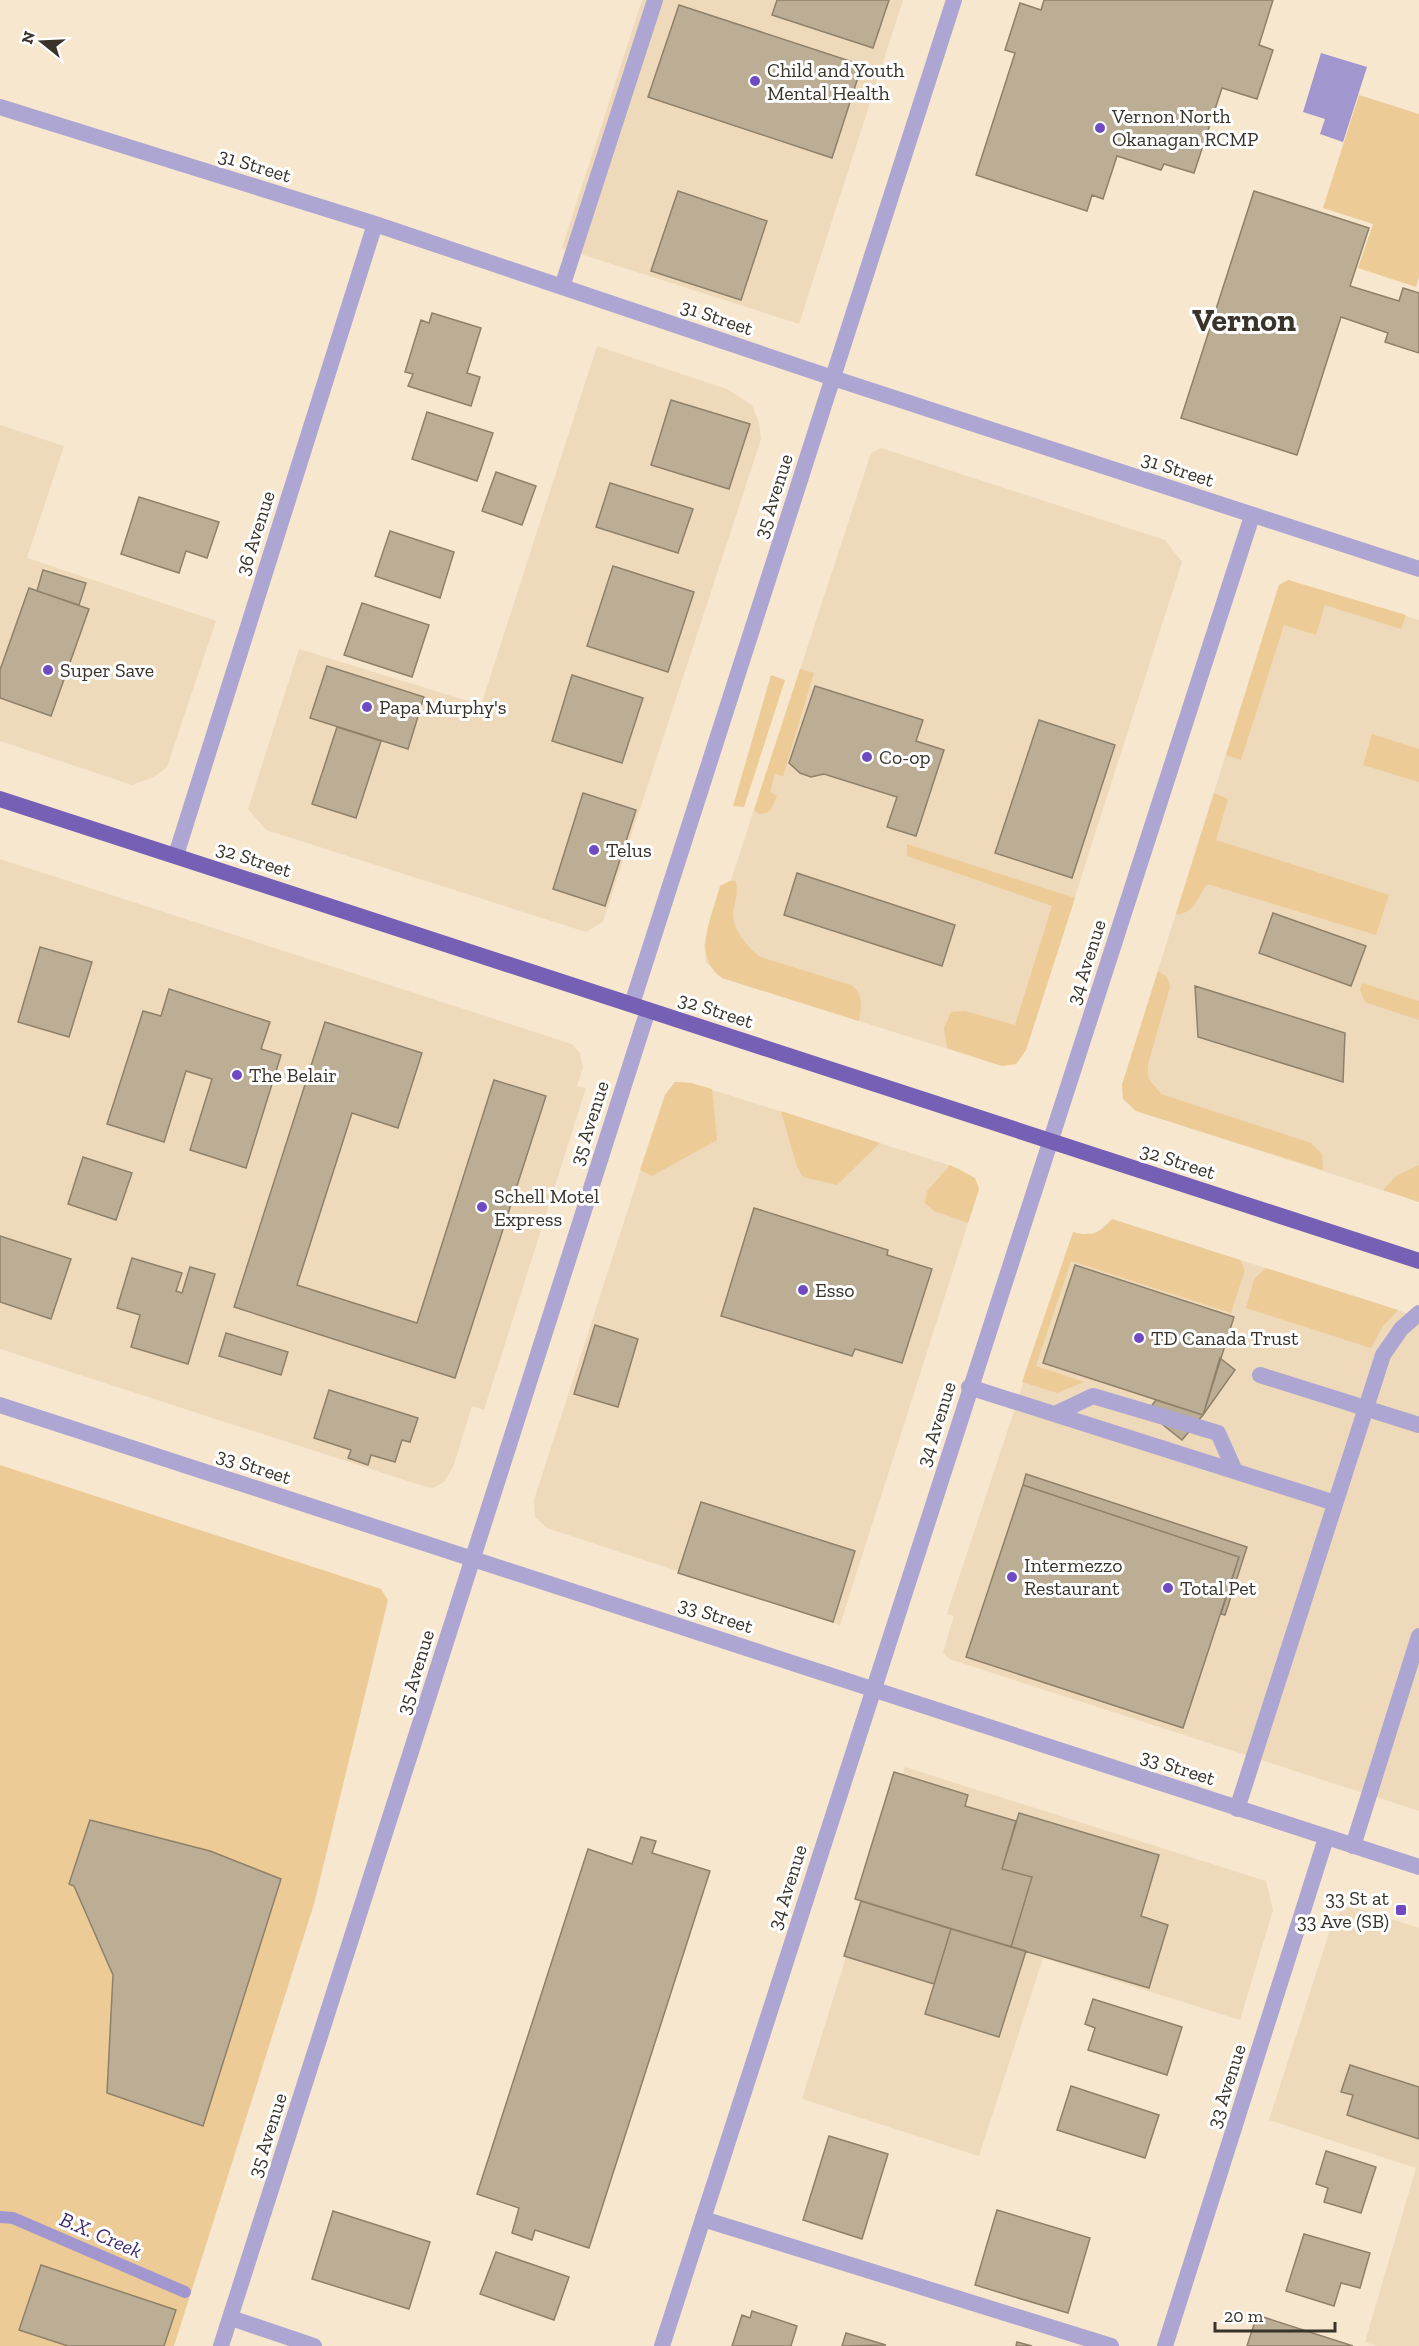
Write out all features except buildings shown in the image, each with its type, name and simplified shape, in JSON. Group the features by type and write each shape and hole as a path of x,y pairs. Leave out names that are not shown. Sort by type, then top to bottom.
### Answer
{"highway":[{"name":"32 Street","path":"0,800 176,855 1419,1262"}],"street":[{"path":"562,287 655,0"},
{"name":"35 Avenue","path":"221,2346 472,1560 832,378 954,0"},
{"name":"31 Street","path":"0,107 375,224 832,378 1419,569"},
{"name":"36 Avenue","path":"176,855 375,224"},
{"name":"34 Avenue","path":"662,2346 969,1387 1252,516"},
{"path":"1237,1809 1383,1355 1401,1329 1419,1313"},
{"path":"1260,1375 1419,1425"},
{"path":"969,1387 1335,1503"},
{"path":"1055,1414 1094,1396 1218,1433 1235,1471"},
{"name":"33 Street","path":"0,1405 472,1560 873,1687 1237,1809 1419,1867"},
{"path":"1353,1846 1419,1636"},
{"name":"33 Avenue","path":"1166,2346 1326,1838"},
{"path":"703,2219 1111,2346"},
{"path":"231,2318 314,2346"}],"shaded area":[{"path":"642,0 903,0 799,324 562,248"},
{"path":"1321,53 1367,67 1343,142 1320,134 1325,119 1303,112"},
{"path":"1359,95 1419,114 1419,277 1416,287 1358,268 1373,224 1323,208"},
{"path":"597,346 727,389 752,405 759,423 761,439 603,922 586,932 266,830 248,809 299,649 481,705"},
{"path":"0,425 64,446 27,558 216,621 167,767 154,777 132,785 0,741"},
{"path":"881,448 1165,540 1182,562 1026,1050 1016,1064 1002,1066 722,978 706,962 704,945 720,886 731,880 871,453"},
{"path":"1288,580 1419,620 1419,1202 1136,1111 1123,1099 1122,1085 1279,585"},
{"path":"1288,580 1406,615 1401,629 1325,605 1316,635 1284,625 1241,760 1226,755 1279,585"},
{"path":"800,669 814,673 783,776 775,774 770,792 777,796 769,811 759,814 754,810"},
{"path":"771,675 785,680 744,807 733,806"},
{"path":"1372,734 1419,749 1419,782 1363,765"},
{"path":"1214,793 1228,799 1216,840 1389,895 1376,935 1207,884 1187,912 1176,914"},
{"path":"907,844 1075,898 1026,1050 1016,1064 1002,1066 947,1048 944,1028 951,1012 965,1011 1015,1025 1052,906 907,856"},
{"path":"0,859 572,1044 580,1053 583,1067 577,1086 586,1088 484,1410 472,1406 453,1467 444,1482 433,1488 423,1486 0,1349"},
{"path":"735,881 737,889 733,913 735,926 750,948 760,957 851,985 860,997 859,1021 722,978 713,969 707,959 706,935 720,886"},
{"path":"1158,971 1167,977 1170,987 1148,1064 1148,1078 1161,1094 1311,1143 1322,1154 1323,1170 1136,1111 1123,1099 1122,1085"},
{"path":"1362,983 1419,1001 1419,1020 1365,1002 1360,990"},
{"path":"675,1082 691,1083 958,1168 975,1178 979,1189 840,1625 547,1528 535,1517 534,1500 665,1095"},
{"path":"675,1082 691,1083 712,1089 717,1140 652,1176 640,1170 665,1095"},
{"path":"781,1111 880,1143 837,1185 803,1177 797,1167"},
{"path":"950,1165 975,1178 979,1189 968,1223 934,1211 925,1203 927,1191"},
{"path":"1419,1165 1419,1202 1383,1190 1396,1176"},
{"path":"1112,1219 1419,1317 1419,1811 949,1659 943,1652 954,1616 947,1614 1073,1232 1086,1236 1096,1233"},
{"path":"1112,1219 1240,1260 1245,1270 1231,1313 1071,1261 1036,1366 1084,1382 1057,1393 1022,1382 1073,1232 1095,1233 1104,1228"},
{"path":"1266,1268 1398,1310 1383,1326 1371,1348 1246,1308 1254,1279"},
{"path":"0,1465 381,1589 388,1600 314,1904 174,2346 0,2346"},
{"path":"905,1767 1266,1881 1273,1910 1240,2020 1043,1958 979,2156 802,2099"},
{"path":"1344,1904 1419,1928 1419,2346 1377,2346 1365,2342 1416,2168 1269,2120 1329,1933"}],"waterway":[{"name":"B.X. Creek","path":"0,2217 13,2218 185,2292"}],"place":[{"name":"Child and Youth Mental Health","path":"755,81"},
{"name":"Vernon North Okanagan RCMP","path":"1100,128"},
{"name":"Super Save","path":"48,670"},
{"name":"Papa Murphy's","path":"367,707"},
{"name":"Co-op","path":"867,757"},
{"name":"Telus","path":"594,850"},
{"name":"The Belair","path":"237,1075"},
{"name":"Schell Motel Express","path":"482,1207"},
{"name":"Esso","path":"803,1290"},
{"name":"TD Canada Trust","path":"1139,1338"},
{"name":"Intermezzo Restaurant","path":"1012,1577"},
{"name":"Total Pet","path":"1168,1588"},
{"name":"33 St at 33 Ave (SB)","path":"1401,1910"}],"district":[{"name":"Vernon","path":"1244,320"}]}
